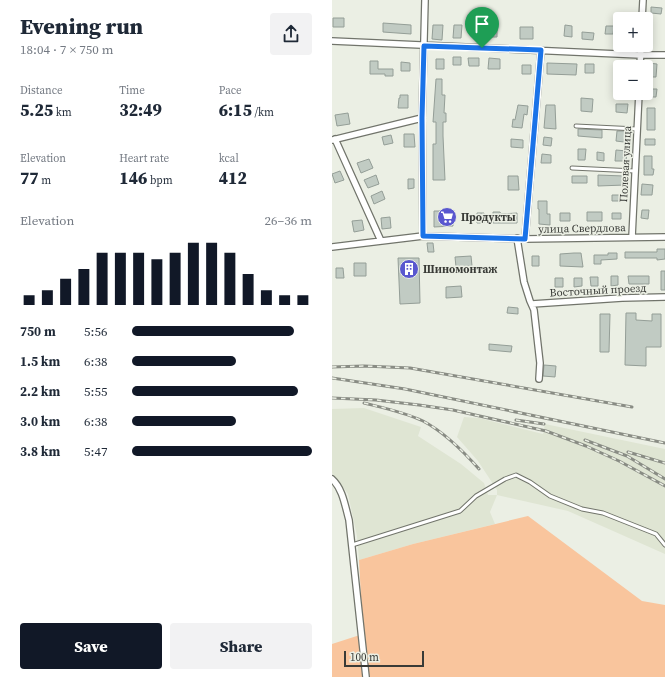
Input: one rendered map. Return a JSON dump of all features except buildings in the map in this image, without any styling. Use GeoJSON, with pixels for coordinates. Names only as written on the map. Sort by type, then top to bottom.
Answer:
{"type":"FeatureCollection","features":[{"type":"Feature","properties":{"kind":"street"},"geometry":{"type":"LineString","coordinates":[[423,236],[422,118],[425,0]]}},
{"type":"Feature","properties":{"kind":"street"},"geometry":{"type":"LineString","coordinates":[[642,12],[643,0]]}},
{"type":"Feature","properties":{"kind":"street"},"geometry":{"type":"LineString","coordinates":[[332,41],[640,56],[665,55]]}},
{"type":"Feature","properties":{"kind":"street"},"geometry":{"type":"LineString","coordinates":[[525,239],[541,50]]}},
{"type":"Feature","properties":{"kind":"street"},"geometry":{"type":"LineString","coordinates":[[640,52],[640,60]]}},
{"type":"Feature","properties":{"kind":"street","name":"Полевая улица"},"geometry":{"type":"LineString","coordinates":[[632,236],[639,100]]}},
{"type":"Feature","properties":{"kind":"street"},"geometry":{"type":"LineString","coordinates":[[382,241],[334,139],[422,118]]}},
{"type":"Feature","properties":{"kind":"street","name":"улица Свердлова"},"geometry":{"type":"LineString","coordinates":[[332,247],[423,236],[525,239],[632,236],[665,237]]}},
{"type":"Feature","properties":{"kind":"street"},"geometry":{"type":"LineString","coordinates":[[517,238],[524,282],[534,310],[540,363],[538,380]]}},
{"type":"Feature","properties":{"kind":"street","name":"Восточный проезд"},"geometry":{"type":"LineString","coordinates":[[532,304],[622,298],[665,297]]}},
{"type":"Feature","properties":{"kind":"street"},"geometry":{"type":"LineString","coordinates":[[332,479],[336,482],[344,500],[349,520],[366,677]]}},
{"type":"Feature","properties":{"kind":"lane"},"geometry":{"type":"LineString","coordinates":[[576,126],[637,129]]}},
{"type":"Feature","properties":{"kind":"lane"},"geometry":{"type":"LineString","coordinates":[[572,168],[635,171]]}},
{"type":"Feature","properties":{"kind":"lane"},"geometry":{"type":"LineString","coordinates":[[352,545],[460,511],[476,496],[505,479],[516,475],[530,482],[550,496],[582,509],[603,513],[656,534],[665,545]]}},
{"type":"Feature","properties":{"kind":"shaded area"},"geometry":{"type":"Polygon","coordinates":[[[364,408],[421,427],[418,436],[461,464],[484,483],[488,495],[497,495],[490,512],[495,524],[413,544],[359,560],[357,536],[348,494],[332,473],[332,409],[364,408]]]}},
{"type":"Feature","properties":{"kind":"shaded area"},"geometry":{"type":"Polygon","coordinates":[[[464,417],[479,418],[543,434],[545,424],[665,449],[665,554],[568,511],[497,495],[497,490],[478,461],[457,437],[464,417]]]}},
{"type":"Feature","properties":{"kind":"shaded area"},"geometry":{"type":"Polygon","coordinates":[[[528,516],[642,601],[665,605],[665,677],[332,677],[332,644],[363,634],[359,560],[413,544],[528,516]]]}},
{"type":"Feature","properties":{"kind":"railway"},"geometry":{"type":"LineString","coordinates":[[332,367],[364,366],[410,368],[632,407]]}},
{"type":"Feature","properties":{"kind":"railway"},"geometry":{"type":"LineString","coordinates":[[332,378],[405,389],[665,443]]}},
{"type":"Feature","properties":{"kind":"railway"},"geometry":{"type":"LineString","coordinates":[[332,398],[376,400],[453,410],[546,431],[586,446],[619,461],[665,486]]}},
{"type":"Feature","properties":{"kind":"railway"},"geometry":{"type":"LineString","coordinates":[[364,403],[401,413],[431,425],[453,442],[479,469]]}},
{"type":"Feature","properties":{"kind":"railway"},"geometry":{"type":"LineString","coordinates":[[516,420],[544,424]]}},
{"type":"Feature","properties":{"kind":"railway"},"geometry":{"type":"LineString","coordinates":[[585,440],[627,456],[665,479]]}},
{"type":"Feature","properties":{"kind":"railway"},"geometry":{"type":"LineString","coordinates":[[628,452],[665,463]]}},
{"type":"Feature","properties":{"kind":"place","name":"Продукты"},"geometry":{"type":"Point","coordinates":[447,217]}},
{"type":"Feature","properties":{"kind":"place","name":"Шиномонтаж"},"geometry":{"type":"Point","coordinates":[409,269]}},
{"type":"Feature","properties":{"kind":"route"},"geometry":{"type":"LineString","coordinates":[[424,46],[482,48],[541,50],[525,239],[423,236],[422,118],[424,46]]}}]}
